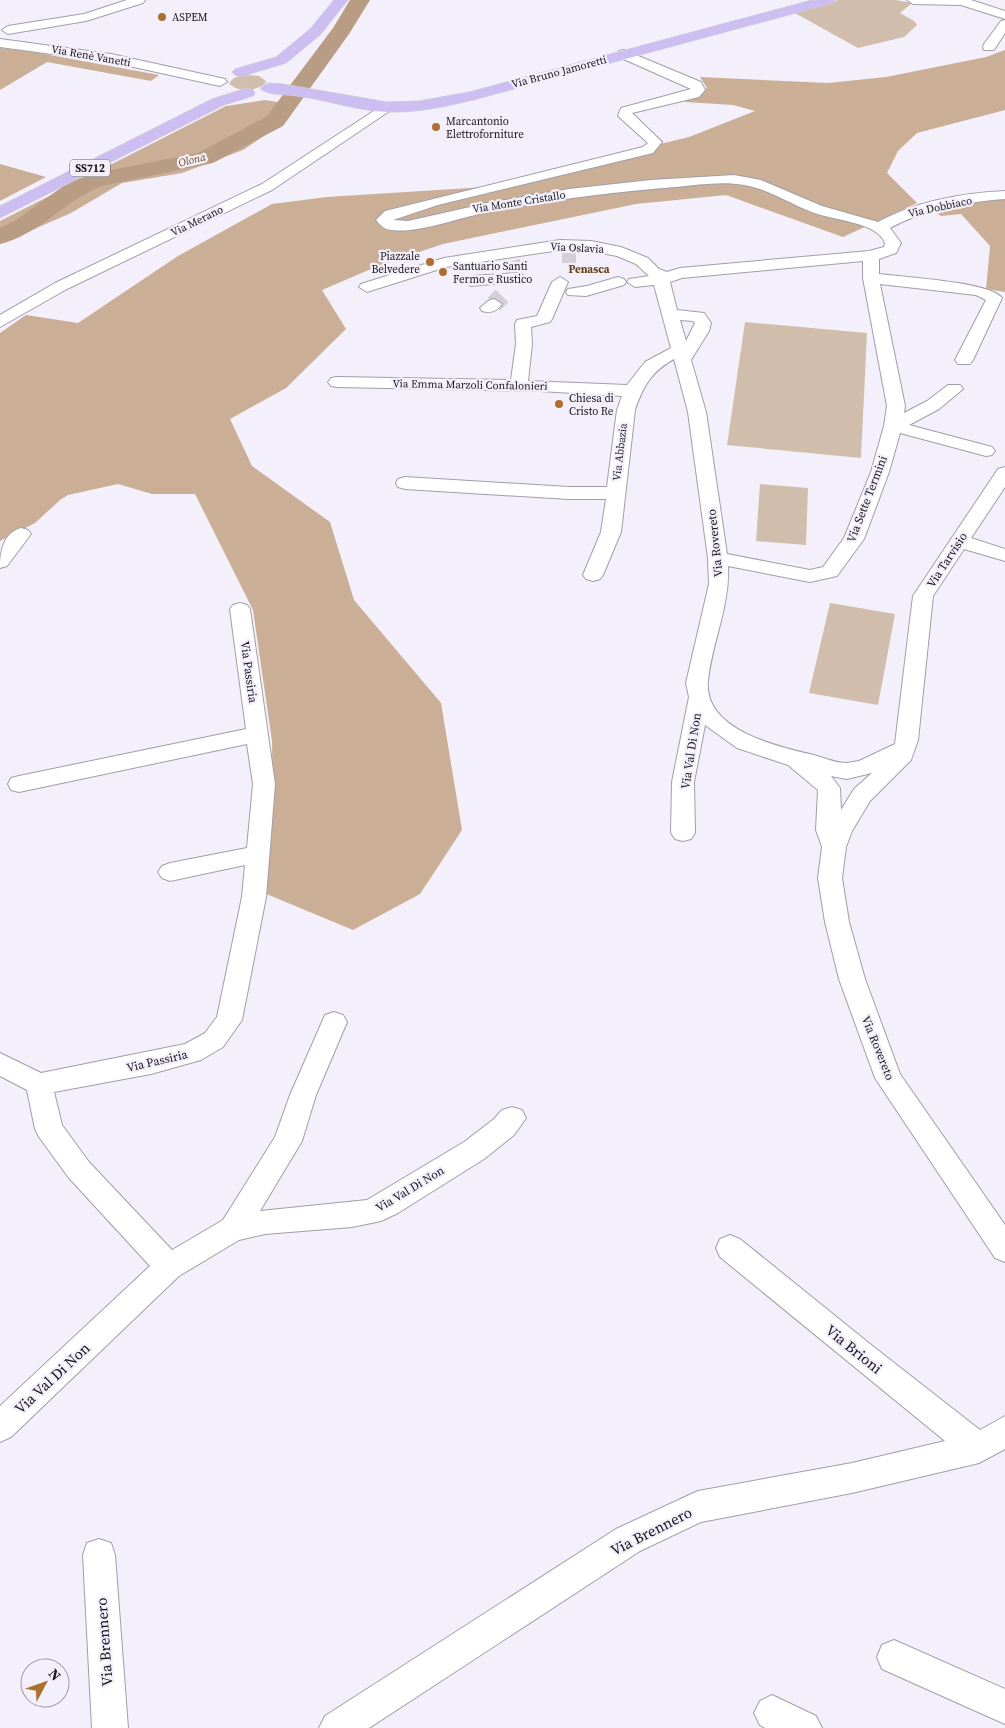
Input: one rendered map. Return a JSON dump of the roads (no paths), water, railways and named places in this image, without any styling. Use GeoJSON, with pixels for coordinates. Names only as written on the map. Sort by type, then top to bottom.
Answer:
{"type":"FeatureCollection","features":[{"type":"Feature","properties":{"kind":"main road","name":"SS712"},"geometry":{"type":"LineString","coordinates":[[0,213],[218,102],[248,93],[276,80],[341,0]]}},
{"type":"Feature","properties":{"kind":"main road","name":"Via Bruno Jamoretti"},"geometry":{"type":"LineString","coordinates":[[227,79],[264,73],[276,80],[307,92],[386,107],[427,106],[828,0]]}},
{"type":"Feature","properties":{"kind":"main road","name":"SS712"},"geometry":{"type":"LineString","coordinates":[[227,79],[230,91],[248,93]]}},
{"type":"Feature","properties":{"kind":"main road"},"geometry":{"type":"LineString","coordinates":[[218,102],[227,79]]}},
{"type":"Feature","properties":{"kind":"street"},"geometry":{"type":"LineString","coordinates":[[3,34],[86,17],[139,0]]}},
{"type":"Feature","properties":{"kind":"street"},"geometry":{"type":"LineString","coordinates":[[913,0],[962,0],[1005,15]]}},
{"type":"Feature","properties":{"kind":"street"},"geometry":{"type":"LineString","coordinates":[[989,47],[1005,23],[988,19],[992,11]]}},
{"type":"Feature","properties":{"kind":"street","name":"Via Renè Vanetti"},"geometry":{"type":"LineString","coordinates":[[0,43],[32,46],[227,79]]}},
{"type":"Feature","properties":{"kind":"street","name":"Via Monte Cristallo"},"geometry":{"type":"LineString","coordinates":[[624,54],[686,79],[696,85],[698,90],[694,94],[631,108],[626,111],[625,116],[655,142],[654,146],[648,150],[390,214],[384,220],[392,226],[408,226],[498,204],[574,194],[734,179],[750,180],[765,185],[815,208],[878,228]]}},
{"type":"Feature","properties":{"kind":"street","name":"Via Merano"},"geometry":{"type":"LineString","coordinates":[[0,322],[61,286],[267,187],[386,107]]}},
{"type":"Feature","properties":{"kind":"street","name":"Via Dobbiaco"},"geometry":{"type":"LineString","coordinates":[[878,228],[895,218],[922,209],[1005,195]]}},
{"type":"Feature","properties":{"kind":"street"},"geometry":{"type":"LineString","coordinates":[[635,282],[663,279],[680,273],[871,256],[893,247],[890,236],[878,228]]}},
{"type":"Feature","properties":{"kind":"street","name":"Via Oslavia"},"geometry":{"type":"LineString","coordinates":[[367,287],[444,262],[514,265],[546,246],[565,274],[621,252],[642,261],[663,279]]}},
{"type":"Feature","properties":{"kind":"street","name":"Via Sette Termini"},"geometry":{"type":"LineString","coordinates":[[718,558],[810,576],[830,572],[854,539],[880,472],[893,426],[896,406],[872,278],[871,256]]}},
{"type":"Feature","properties":{"kind":"street"},"geometry":{"type":"LineString","coordinates":[[471,281],[514,265]]}},
{"type":"Feature","properties":{"kind":"street"},"geometry":{"type":"LineString","coordinates":[[495,304],[514,265]]}},
{"type":"Feature","properties":{"kind":"street"},"geometry":{"type":"LineString","coordinates":[[519,386],[524,344],[523,324],[544,319],[565,274],[587,293],[605,284],[618,282]]}},
{"type":"Feature","properties":{"kind":"street"},"geometry":{"type":"LineString","coordinates":[[872,278],[980,290],[994,298],[994,302],[964,360]]}},
{"type":"Feature","properties":{"kind":"street","name":"Via Rovereto"},"geometry":{"type":"LineString","coordinates":[[663,279],[697,412],[718,558],[719,584],[697,683],[699,698]]}},
{"type":"Feature","properties":{"kind":"street"},"geometry":{"type":"LineString","coordinates":[[671,315],[698,316],[703,323],[702,331],[681,355]]}},
{"type":"Feature","properties":{"kind":"street","name":"Via Abbazia"},"geometry":{"type":"LineString","coordinates":[[593,575],[611,532],[626,410],[632,390],[648,367],[662,358],[681,355]]}},
{"type":"Feature","properties":{"kind":"street","name":"Via Emma Marzoli Confalonieri"},"geometry":{"type":"LineString","coordinates":[[337,382],[632,390]]}},
{"type":"Feature","properties":{"kind":"street"},"geometry":{"type":"LineString","coordinates":[[893,426],[933,405],[954,389]]}},
{"type":"Feature","properties":{"kind":"street"},"geometry":{"type":"LineString","coordinates":[[893,426],[986,451]]}},
{"type":"Feature","properties":{"kind":"street","name":"Via Tarvisio"},"geometry":{"type":"LineString","coordinates":[[846,784],[900,760],[905,746],[923,596],[1005,472]]}},
{"type":"Feature","properties":{"kind":"street"},"geometry":{"type":"LineString","coordinates":[[405,483],[569,493],[615,492]]}},
{"type":"Feature","properties":{"kind":"street"},"geometry":{"type":"LineString","coordinates":[[0,548],[21,534],[0,562]]}},
{"type":"Feature","properties":{"kind":"street"},"geometry":{"type":"LineString","coordinates":[[960,541],[1005,555]]}},
{"type":"Feature","properties":{"kind":"street","name":"Via Passiria"},"geometry":{"type":"LineString","coordinates":[[39,1084],[151,1063],[192,1053],[214,1040],[229,1020],[254,897],[264,784],[240,609]]}},
{"type":"Feature","properties":{"kind":"street"},"geometry":{"type":"LineString","coordinates":[[699,698],[706,714],[723,729],[742,741],[768,752],[789,758],[816,774],[846,784]]}},
{"type":"Feature","properties":{"kind":"street","name":"Via Val Di Non"},"geometry":{"type":"LineString","coordinates":[[683,833],[684,782],[699,698]]}},
{"type":"Feature","properties":{"kind":"street"},"geometry":{"type":"LineString","coordinates":[[19,784],[258,734]]}},
{"type":"Feature","properties":{"kind":"street","name":"Via Rovereto"},"geometry":{"type":"LineString","coordinates":[[834,847],[828,830],[830,803],[846,784]]}},
{"type":"Feature","properties":{"kind":"street","name":"Via Rovereto"},"geometry":{"type":"LineString","coordinates":[[846,784],[840,831],[834,847],[830,878],[837,922],[852,979],[888,1078],[1005,1249]]}},
{"type":"Feature","properties":{"kind":"street"},"geometry":{"type":"LineString","coordinates":[[170,872],[258,854]]}},
{"type":"Feature","properties":{"kind":"street","name":"Via Val Di Non"},"geometry":{"type":"LineString","coordinates":[[233,1229],[288,1141],[303,1095],[334,1022]]}},
{"type":"Feature","properties":{"kind":"street"},"geometry":{"type":"LineString","coordinates":[[0,1064],[39,1084],[49,1129],[79,1170],[168,1267]]}},
{"type":"Feature","properties":{"kind":"street","name":"Via Val Di Non"},"geometry":{"type":"LineString","coordinates":[[0,1426],[168,1267],[233,1229],[264,1222],[315,1219],[372,1212],[485,1142],[507,1126],[512,1118]]}},
{"type":"Feature","properties":{"kind":"street","name":"Via Brioni"},"geometry":{"type":"LineString","coordinates":[[730,1248],[859,1354],[996,1441]]}},
{"type":"Feature","properties":{"kind":"street","name":"Via Brennero"},"geometry":{"type":"LineString","coordinates":[[337,1728],[628,1540],[698,1507],[852,1478],[996,1441]]}},
{"type":"Feature","properties":{"kind":"street","name":"Via Brennero"},"geometry":{"type":"LineString","coordinates":[[99,1555],[110,1728]]}},
{"type":"Feature","properties":{"kind":"street"},"geometry":{"type":"LineString","coordinates":[[894,1657],[1005,1707]]}},
{"type":"Feature","properties":{"kind":"street"},"geometry":{"type":"LineString","coordinates":[[772,1713],[804,1728]]}},
{"type":"Feature","properties":{"kind":"waterway","name":"Olona"},"geometry":{"type":"LineString","coordinates":[[0,237],[25,225],[77,187],[96,180],[205,158],[275,121],[342,30],[360,0]]}},
{"type":"Feature","properties":{"kind":"tunnel"},"geometry":{"type":"LineString","coordinates":[[569,253],[569,263]]}},
{"type":"Feature","properties":{"kind":"tunnel"},"geometry":{"type":"LineString","coordinates":[[513,261],[516,269]]}},
{"type":"Feature","properties":{"kind":"tunnel"},"geometry":{"type":"LineString","coordinates":[[494,304],[502,296]]}},
{"type":"Feature","properties":{"kind":"place","name":"ASPEM"},"geometry":{"type":"Point","coordinates":[162,17]}},
{"type":"Feature","properties":{"kind":"place","name":"Marcantonio Elettroforniture"},"geometry":{"type":"Point","coordinates":[436,127]}},
{"type":"Feature","properties":{"kind":"place","name":"Piazzale Belvedere"},"geometry":{"type":"Point","coordinates":[430,262]}},
{"type":"Feature","properties":{"kind":"place","name":"Santuario Santi Fermo e Rustico"},"geometry":{"type":"Point","coordinates":[443,272]}},
{"type":"Feature","properties":{"kind":"place","name":"Chiesa di Cristo Re"},"geometry":{"type":"Point","coordinates":[559,404]}},
{"type":"Feature","properties":{"kind":"district","name":"Penasca"},"geometry":{"type":"Point","coordinates":[589,269]}}]}
